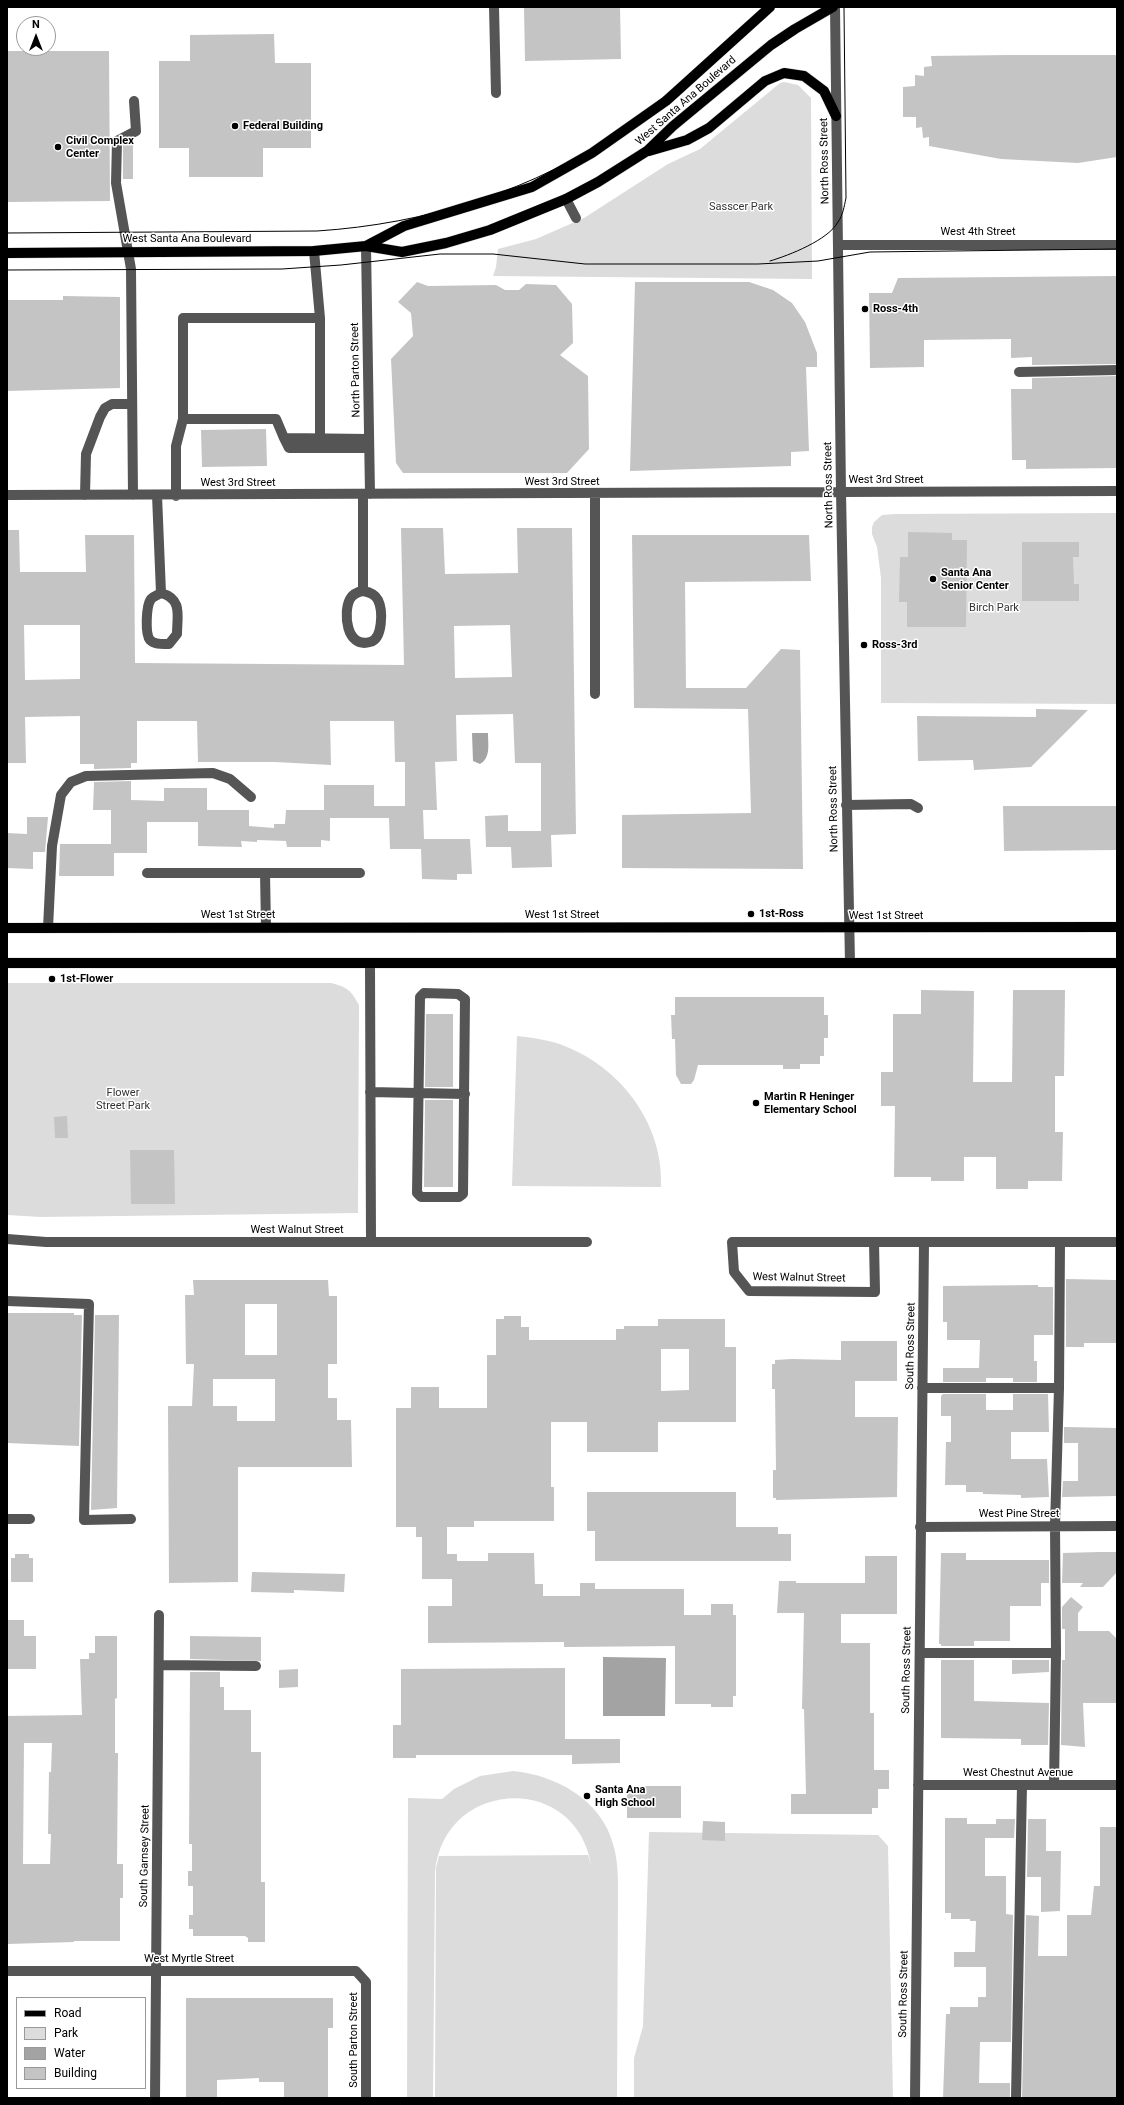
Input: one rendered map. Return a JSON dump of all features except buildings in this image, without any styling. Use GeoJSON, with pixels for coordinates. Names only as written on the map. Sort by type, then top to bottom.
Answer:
{"type":"FeatureCollection","features":[{"type":"Feature","properties":{"kind":"main road","name":"West Santa Ana Boulevard"},"geometry":{"type":"LineString","coordinates":[[366,246],[404,226],[532,187],[592,153],[666,101],[770,7]]}},
{"type":"Feature","properties":{"kind":"main road","name":"West Santa Ana Boulevard"},"geometry":{"type":"LineString","coordinates":[[7,253],[129,251],[314,251],[366,246],[402,252],[446,243],[490,230],[566,199],[598,182],[647,151],[673,126],[771,45],[795,28],[834,7]]}},
{"type":"Feature","properties":{"kind":"main road"},"geometry":{"type":"LineString","coordinates":[[647,151],[688,140],[704,131],[765,81],[784,73],[804,76],[824,91],[836,116]]}},
{"type":"Feature","properties":{"kind":"main road","name":"West 1st Street"},"geometry":{"type":"LineString","coordinates":[[7,928],[1117,927]]}},
{"type":"Feature","properties":{"kind":"main road"},"geometry":{"type":"LineString","coordinates":[[7,963],[1117,963]]}},
{"type":"Feature","properties":{"kind":"street"},"geometry":{"type":"LineString","coordinates":[[494,7],[496,93]]}},
{"type":"Feature","properties":{"kind":"street","name":"North Ross Street"},"geometry":{"type":"LineString","coordinates":[[834,7],[839,245],[841,492],[848,928],[850,963]]}},
{"type":"Feature","properties":{"kind":"street"},"geometry":{"type":"LineString","coordinates":[[133,495],[131,269],[116,183],[117,141],[136,131],[134,101]]}},
{"type":"Feature","properties":{"kind":"street"},"geometry":{"type":"LineString","coordinates":[[566,199],[576,218]]}},
{"type":"Feature","properties":{"kind":"street","name":"West 4th Street"},"geometry":{"type":"LineString","coordinates":[[839,245],[1117,245]]}},
{"type":"Feature","properties":{"kind":"street","name":"North Parton Street"},"geometry":{"type":"LineString","coordinates":[[363,591],[369,444],[366,246]]}},
{"type":"Feature","properties":{"kind":"street"},"geometry":{"type":"LineString","coordinates":[[314,251],[320,318],[320,443]]}},
{"type":"Feature","properties":{"kind":"street"},"geometry":{"type":"LineString","coordinates":[[176,496],[176,446],[183,419],[183,318],[320,318]]}},
{"type":"Feature","properties":{"kind":"street"},"geometry":{"type":"LineString","coordinates":[[1020,372],[1117,370]]}},
{"type":"Feature","properties":{"kind":"street"},"geometry":{"type":"LineString","coordinates":[[85,495],[86,454],[100,416],[105,408],[112,404],[132,404]]}},
{"type":"Feature","properties":{"kind":"street"},"geometry":{"type":"LineString","coordinates":[[183,419],[276,419],[284,438],[320,443],[369,444]]}},
{"type":"Feature","properties":{"kind":"street","name":"West 3rd Street"},"geometry":{"type":"LineString","coordinates":[[7,495],[176,496],[1117,491]]}},
{"type":"Feature","properties":{"kind":"street"},"geometry":{"type":"LineString","coordinates":[[595,494],[595,694]]}},
{"type":"Feature","properties":{"kind":"street"},"geometry":{"type":"LineString","coordinates":[[157,495],[162,593]]}},
{"type":"Feature","properties":{"kind":"street"},"geometry":{"type":"LineString","coordinates":[[363,591],[371,593],[378,599],[380,606],[380,630],[377,638],[370,642],[360,643],[353,639],[349,631],[348,606],[350,599],[356,593],[363,591]]}},
{"type":"Feature","properties":{"kind":"street"},"geometry":{"type":"LineString","coordinates":[[162,593],[175,600],[177,608],[177,634],[169,644],[157,644],[150,640],[147,633],[147,607],[155,595],[162,593]]}},
{"type":"Feature","properties":{"kind":"street"},"geometry":{"type":"LineString","coordinates":[[48,928],[52,846],[61,795],[71,782],[86,776],[213,774],[230,779],[251,797]]}},
{"type":"Feature","properties":{"kind":"street"},"geometry":{"type":"LineString","coordinates":[[846,805],[911,804],[918,808]]}},
{"type":"Feature","properties":{"kind":"street"},"geometry":{"type":"LineString","coordinates":[[147,873],[360,873]]}},
{"type":"Feature","properties":{"kind":"street"},"geometry":{"type":"LineString","coordinates":[[265,873],[266,927]]}},
{"type":"Feature","properties":{"kind":"street"},"geometry":{"type":"LineString","coordinates":[[370,964],[371,1242]]}},
{"type":"Feature","properties":{"kind":"street"},"geometry":{"type":"LineString","coordinates":[[424,993],[458,994],[465,999],[463,1194],[459,1198],[421,1197],[417,1192],[418,1093],[420,997],[424,993]]}},
{"type":"Feature","properties":{"kind":"street"},"geometry":{"type":"LineString","coordinates":[[370,1092],[464,1094]]}},
{"type":"Feature","properties":{"kind":"street","name":"West Walnut Street"},"geometry":{"type":"LineString","coordinates":[[7,1239],[46,1242],[587,1242]]}},
{"type":"Feature","properties":{"kind":"street","name":"West Walnut Street"},"geometry":{"type":"LineString","coordinates":[[874,1242],[874,1292],[749,1291],[734,1272],[732,1242],[874,1242],[1117,1242]]}},
{"type":"Feature","properties":{"kind":"street","name":"South Ross Street"},"geometry":{"type":"LineString","coordinates":[[915,2098],[924,1242]]}},
{"type":"Feature","properties":{"kind":"street"},"geometry":{"type":"LineString","coordinates":[[1054,1785],[1056,1653],[1055,1526],[1059,1388],[1060,1242]]}},
{"type":"Feature","properties":{"kind":"street"},"geometry":{"type":"LineString","coordinates":[[7,1301],[89,1304],[84,1520],[131,1519]]}},
{"type":"Feature","properties":{"kind":"street"},"geometry":{"type":"LineString","coordinates":[[922,1388],[1059,1388]]}},
{"type":"Feature","properties":{"kind":"street"},"geometry":{"type":"LineString","coordinates":[[7,1519],[30,1519]]}},
{"type":"Feature","properties":{"kind":"street","name":"West Pine Street"},"geometry":{"type":"LineString","coordinates":[[920,1527],[1117,1526]]}},
{"type":"Feature","properties":{"kind":"street","name":"South Garnsey Street"},"geometry":{"type":"LineString","coordinates":[[155,2098],[159,1615]]}},
{"type":"Feature","properties":{"kind":"street"},"geometry":{"type":"LineString","coordinates":[[920,1653],[1056,1653]]}},
{"type":"Feature","properties":{"kind":"street"},"geometry":{"type":"LineString","coordinates":[[159,1665],[256,1666]]}},
{"type":"Feature","properties":{"kind":"street","name":"West Chestnut Avenue"},"geometry":{"type":"LineString","coordinates":[[918,1785],[1117,1785]]}},
{"type":"Feature","properties":{"kind":"street"},"geometry":{"type":"LineString","coordinates":[[1016,2098],[1022,1785]]}},
{"type":"Feature","properties":{"kind":"street","name":"West Myrtle Street"},"geometry":{"type":"LineString","coordinates":[[7,1971],[356,1971],[366,1982]]}},
{"type":"Feature","properties":{"kind":"street","name":"South Parton Street"},"geometry":{"type":"LineString","coordinates":[[366,1982],[366,2098]]}},
{"type":"Feature","properties":{"kind":"green space","name":"Sasscer Park"},"geometry":{"type":"Polygon","coordinates":[[[784,82],[798,85],[811,98],[812,279],[493,276],[496,267],[498,249],[536,239],[584,218],[668,164],[700,149],[780,83],[784,82]]]}},
{"type":"Feature","properties":{"kind":"green space","name":"Birch Park"},"geometry":{"type":"Polygon","coordinates":[[[1117,513],[1117,704],[881,703],[881,578],[877,547],[872,534],[872,527],[874,522],[882,515],[1117,513]]]}},
{"type":"Feature","properties":{"kind":"green space","name":"Flower Street Park"},"geometry":{"type":"Polygon","coordinates":[[[7,983],[331,983],[345,988],[354,996],[359,1005],[358,1213],[41,1217],[7,1215],[7,983]]]}},
{"type":"Feature","properties":{"kind":"green space"},"geometry":{"type":"Polygon","coordinates":[[[517,1036],[549,1041],[567,1047],[587,1057],[606,1070],[622,1085],[636,1103],[647,1122],[655,1143],[660,1164],[661,1187],[512,1186],[517,1036]]]}},
{"type":"Feature","properties":{"kind":"green space"},"geometry":{"type":"Polygon","coordinates":[[[513,1771],[529,1773],[560,1784],[587,1802],[598,1814],[607,1828],[615,1850],[618,1880],[617,2098],[435,2098],[436,1868],[433,2098],[407,2098],[408,1798],[442,1799],[454,1789],[480,1776],[513,1771]],[[511,1798],[484,1804],[461,1818],[444,1841],[439,1856],[587,1855],[580,1835],[562,1814],[537,1802],[511,1798]]]}},
{"type":"Feature","properties":{"kind":"green space"},"geometry":{"type":"Polygon","coordinates":[[[649,1832],[878,1835],[888,1846],[893,2098],[634,2098],[634,2058],[643,2026],[649,1832]]]}},
{"type":"Feature","properties":{"kind":"water"},"geometry":{"type":"Polygon","coordinates":[[[472,733],[488,733],[486,758],[480,764],[473,761],[472,733]]]}},
{"type":"Feature","properties":{"kind":"water"},"geometry":{"type":"Polygon","coordinates":[[[603,1657],[666,1658],[665,1716],[603,1716],[603,1657]]]}},
{"type":"Feature","properties":{"kind":"tram line"},"geometry":{"type":"LineString","coordinates":[[7,233],[317,231],[398,221],[438,212],[517,186],[555,169],[591,150],[644,113],[679,84],[765,7]]}},
{"type":"Feature","properties":{"kind":"tram line"},"geometry":{"type":"LineString","coordinates":[[770,261],[798,251],[826,235],[838,222],[843,211],[846,198],[844,7]]}},
{"type":"Feature","properties":{"kind":"tram line"},"geometry":{"type":"LineString","coordinates":[[7,270],[282,269],[341,265],[440,254],[493,254],[585,264],[758,264],[818,261],[870,252],[1117,249]]}},
{"type":"Feature","properties":{"kind":"place","name":"Federal Building"},"geometry":{"type":"Point","coordinates":[235,126]}},
{"type":"Feature","properties":{"kind":"place","name":"Civil Complex Center"},"geometry":{"type":"Point","coordinates":[58,147]}},
{"type":"Feature","properties":{"kind":"place","name":"Ross-4th"},"geometry":{"type":"Point","coordinates":[865,309]}},
{"type":"Feature","properties":{"kind":"place","name":"Santa Ana Senior Center"},"geometry":{"type":"Point","coordinates":[933,579]}},
{"type":"Feature","properties":{"kind":"place","name":"Ross-3rd"},"geometry":{"type":"Point","coordinates":[864,645]}},
{"type":"Feature","properties":{"kind":"place","name":"1st-Ross"},"geometry":{"type":"Point","coordinates":[751,914]}},
{"type":"Feature","properties":{"kind":"place","name":"1st-Flower"},"geometry":{"type":"Point","coordinates":[52,979]}},
{"type":"Feature","properties":{"kind":"place","name":"Martin R Heninger Elementary School"},"geometry":{"type":"Point","coordinates":[756,1103]}},
{"type":"Feature","properties":{"kind":"place","name":"Santa Ana High School"},"geometry":{"type":"Point","coordinates":[587,1796]}}]}
